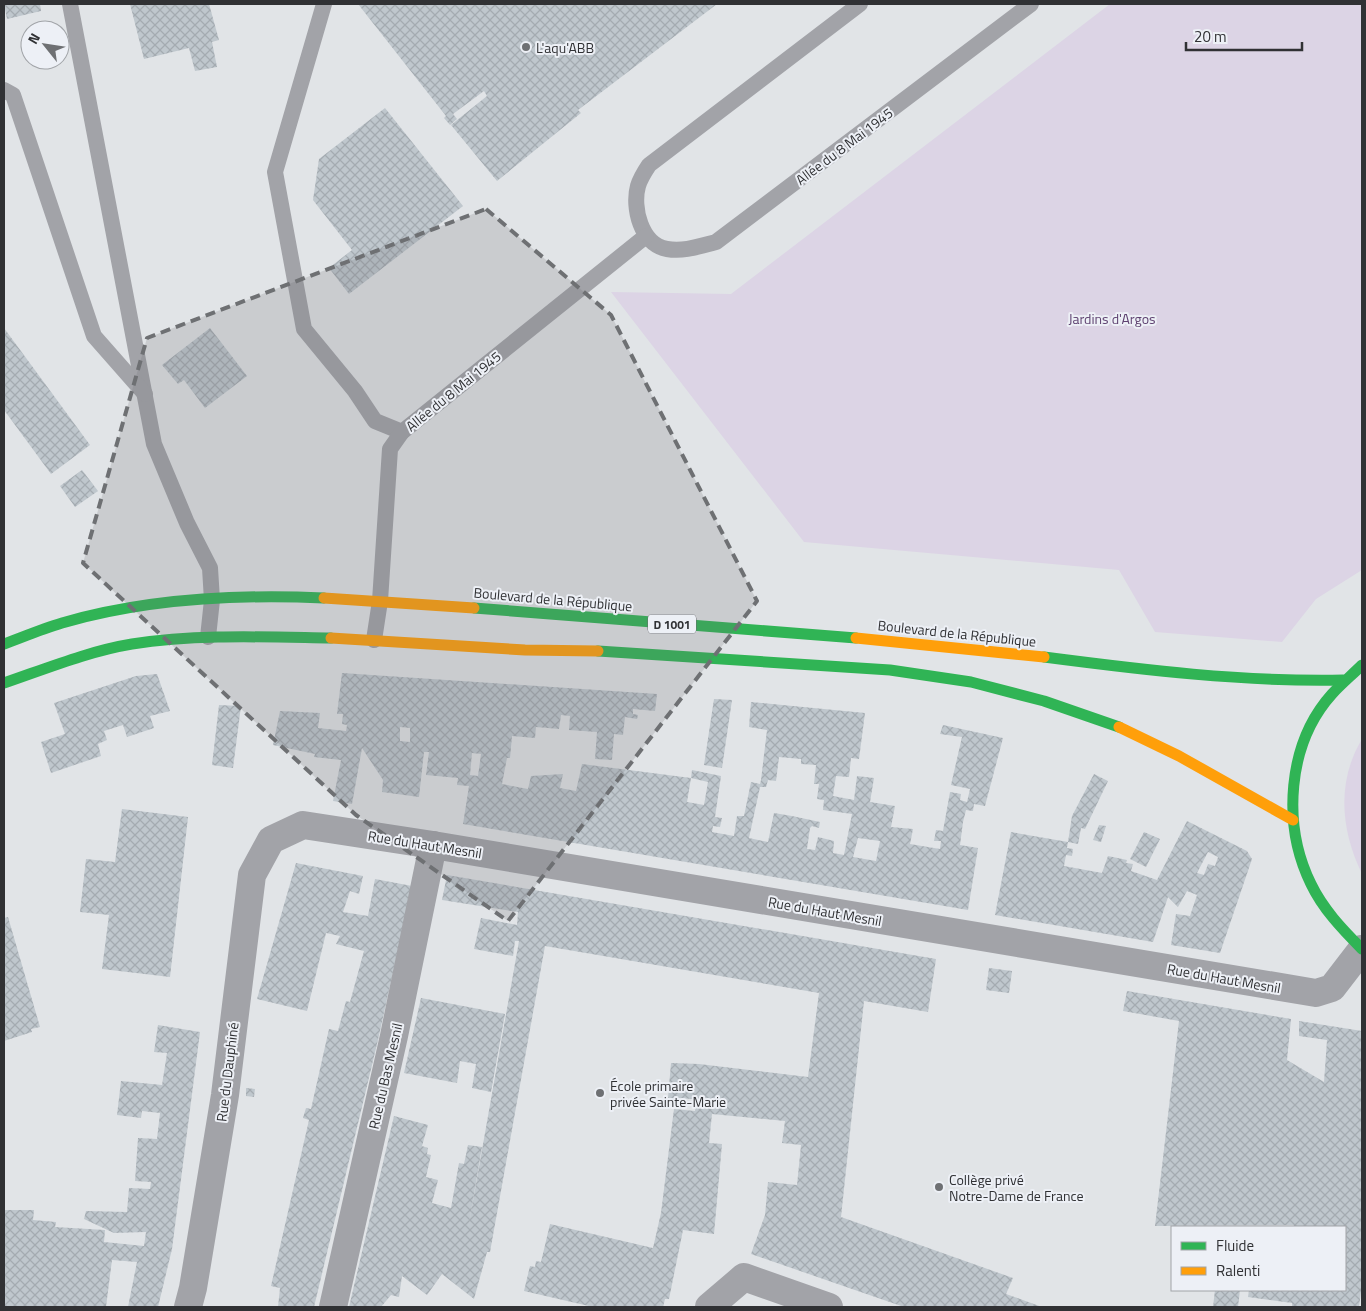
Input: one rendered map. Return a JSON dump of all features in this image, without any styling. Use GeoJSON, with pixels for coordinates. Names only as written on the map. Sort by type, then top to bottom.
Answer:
{"type":"FeatureCollection","features":[{"type":"Feature","properties":{"kind":"main road","name":"Boulevard de la République"},"geometry":{"type":"LineString","coordinates":[[4,644],[68,622],[121,610],[259,597],[380,601],[814,634],[966,648],[1269,682],[1343,680]]}},
{"type":"Feature","properties":{"kind":"main road","name":"D 1001"},"geometry":{"type":"LineString","coordinates":[[4,683],[75,659],[132,644],[208,637],[281,636],[525,650],[626,652],[890,670],[971,682],[1044,701],[1112,724],[1179,756],[1269,805],[1292,820]]}},
{"type":"Feature","properties":{"kind":"main road"},"geometry":{"type":"LineString","coordinates":[[1362,664],[1343,680],[1316,717],[1301,749],[1294,784],[1292,820],[1299,856],[1312,889],[1331,919],[1362,949]]}},
{"type":"Feature","properties":{"kind":"street","name":"Rue du Haut Mesnil"},"geometry":{"type":"LineString","coordinates":[[271,840],[302,825],[433,845],[1316,993],[1332,988],[1362,949]]}},
{"type":"Feature","properties":{"kind":"street","name":"Rue du Dauphiné"},"geometry":{"type":"LineString","coordinates":[[188,1307],[193,1288],[225,1095],[252,875],[271,840]]}},
{"type":"Feature","properties":{"kind":"street","name":"Rue du Bas Mesnil"},"geometry":{"type":"LineString","coordinates":[[333,1307],[394,1036],[433,845]]}},
{"type":"Feature","properties":{"kind":"street"},"geometry":{"type":"LineString","coordinates":[[709,1307],[744,1276],[829,1307]]}},
{"type":"Feature","properties":{"kind":"lane"},"geometry":{"type":"LineString","coordinates":[[70,4],[154,444],[187,523],[210,568],[212,600],[208,637]]}},
{"type":"Feature","properties":{"kind":"lane"},"geometry":{"type":"LineString","coordinates":[[324,4],[275,172],[304,329],[355,391],[375,421],[402,432]]}},
{"type":"Feature","properties":{"kind":"lane"},"geometry":{"type":"LineString","coordinates":[[646,236],[637,212],[638,186],[649,165],[860,4]]}},
{"type":"Feature","properties":{"kind":"lane","name":"Allée du 8 Mai 1945"},"geometry":{"type":"LineString","coordinates":[[374,640],[380,601],[390,449],[402,432],[646,236],[664,249],[683,250],[716,242],[1031,4]]}},
{"type":"Feature","properties":{"kind":"lane"},"geometry":{"type":"LineString","coordinates":[[4,90],[13,95],[94,336],[145,394]]}},
{"type":"Feature","properties":{"kind":"highlighted area"},"geometry":{"type":"Polygon","coordinates":[[[486,209],[611,315],[757,601],[508,921],[356,815],[83,563],[147,338],[486,209]]]}},
{"type":"Feature","properties":{"kind":"green space","name":"Jardins d'Argos"},"geometry":{"type":"Polygon","coordinates":[[[1110,4],[1362,4],[1362,570],[1316,599],[1282,642],[1155,632],[1119,570],[804,542],[611,292],[731,294],[1110,4]]]}},
{"type":"Feature","properties":{"kind":"green space"},"geometry":{"type":"Polygon","coordinates":[[[1362,739],[1362,874],[1349,841],[1344,806],[1348,772],[1362,739]]]}},
{"type":"Feature","properties":{"kind":"building"},"geometry":{"type":"Polygon","coordinates":[[[4,4],[40,4],[41,11],[7,19],[4,4]]]}},
{"type":"Feature","properties":{"kind":"building"},"geometry":{"type":"Polygon","coordinates":[[[130,4],[209,4],[219,40],[212,42],[217,67],[195,71],[189,48],[144,59],[130,4]]]}},
{"type":"Feature","properties":{"kind":"building","name":"L'aqu'ABB"},"geometry":{"type":"Polygon","coordinates":[[[358,4],[717,4],[578,110],[581,113],[497,181],[451,125],[487,96],[484,91],[453,114],[457,119],[450,125],[444,118],[446,116],[358,4]]]}},
{"type":"Feature","properties":{"kind":"building"},"geometry":{"type":"Polygon","coordinates":[[[385,108],[463,206],[349,294],[329,268],[352,250],[313,200],[319,159],[385,108]]]}},
{"type":"Feature","properties":{"kind":"building"},"geometry":{"type":"Polygon","coordinates":[[[4,328],[90,445],[51,474],[4,410],[4,328]]]}},
{"type":"Feature","properties":{"kind":"building"},"geometry":{"type":"Polygon","coordinates":[[[210,328],[247,376],[205,408],[184,380],[178,384],[162,365],[210,328]]]}},
{"type":"Feature","properties":{"kind":"building"},"geometry":{"type":"Polygon","coordinates":[[[82,470],[98,491],[75,507],[60,486],[82,470]]]}},
{"type":"Feature","properties":{"kind":"building"},"geometry":{"type":"Polygon","coordinates":[[[342,673],[657,694],[655,711],[633,709],[633,714],[638,715],[637,719],[625,717],[623,735],[614,734],[612,760],[595,759],[597,732],[569,730],[570,716],[561,715],[559,729],[536,727],[535,738],[512,736],[510,758],[507,758],[502,784],[528,789],[531,776],[563,774],[560,788],[576,791],[582,764],[691,778],[692,770],[721,776],[715,817],[722,818],[720,827],[713,826],[712,832],[734,836],[737,816],[744,816],[751,782],[760,784],[761,780],[767,730],[749,727],[751,702],[865,713],[859,759],[851,758],[849,777],[836,776],[833,796],[854,800],[857,776],[874,778],[870,802],[895,806],[891,827],[913,829],[910,844],[940,849],[941,841],[934,841],[936,830],[943,831],[950,792],[961,794],[960,800],[967,802],[970,789],[951,785],[962,737],[940,734],[943,725],[1003,738],[985,806],[974,804],[973,811],[966,810],[963,822],[960,845],[978,848],[968,910],[463,824],[469,786],[457,785],[458,778],[426,775],[429,752],[424,752],[419,797],[382,792],[383,780],[362,748],[352,804],[333,801],[341,760],[314,757],[315,754],[273,745],[280,711],[320,713],[318,728],[346,731],[347,725],[342,724],[343,714],[337,714],[342,673]],[[400,727],[400,741],[410,742],[410,728],[400,727]],[[472,753],[470,775],[478,776],[481,754],[472,753]],[[779,757],[776,781],[768,780],[766,787],[760,787],[749,838],[768,842],[774,813],[792,816],[820,822],[819,828],[812,826],[810,828],[807,849],[815,850],[818,837],[834,841],[833,853],[844,855],[852,814],[823,810],[824,800],[817,799],[819,784],[814,784],[816,765],[801,764],[801,759],[779,757]],[[691,778],[687,802],[704,805],[708,782],[691,778]],[[858,838],[853,857],[876,861],[880,841],[858,838]]]}},
{"type":"Feature","properties":{"kind":"building"},"geometry":{"type":"Polygon","coordinates":[[[157,674],[170,711],[150,716],[154,728],[127,737],[123,725],[104,731],[107,740],[98,744],[101,756],[51,773],[41,742],[65,734],[54,703],[136,676],[157,674]]]}},
{"type":"Feature","properties":{"kind":"building"},"geometry":{"type":"Polygon","coordinates":[[[714,699],[732,700],[722,768],[704,765],[714,699]]]}},
{"type":"Feature","properties":{"kind":"building"},"geometry":{"type":"Polygon","coordinates":[[[219,705],[241,706],[233,768],[212,765],[219,705]]]}},
{"type":"Feature","properties":{"kind":"building"},"geometry":{"type":"Polygon","coordinates":[[[1094,774],[1108,781],[1085,829],[1081,828],[1078,844],[1068,842],[1072,816],[1094,774]]]}},
{"type":"Feature","properties":{"kind":"building"},"geometry":{"type":"Polygon","coordinates":[[[122,809],[188,817],[170,977],[102,969],[109,915],[80,912],[86,859],[115,862],[122,809]]]}},
{"type":"Feature","properties":{"kind":"building"},"geometry":{"type":"Polygon","coordinates":[[[1187,821],[1247,851],[1252,859],[1220,953],[1171,945],[1176,914],[1190,916],[1197,895],[1187,891],[1178,907],[1168,897],[1153,942],[995,915],[1011,832],[1068,842],[1067,848],[1073,849],[1072,856],[1066,855],[1064,866],[1102,873],[1108,856],[1127,860],[1126,863],[1133,864],[1131,871],[1157,880],[1187,821]],[[1208,852],[1197,873],[1204,875],[1208,864],[1215,866],[1218,857],[1208,852]]]}},
{"type":"Feature","properties":{"kind":"building"},"geometry":{"type":"Polygon","coordinates":[[[1099,825],[1106,826],[1101,842],[1093,840],[1099,825]]]}},
{"type":"Feature","properties":{"kind":"building"},"geometry":{"type":"Polygon","coordinates":[[[1144,832],[1160,839],[1146,867],[1130,859],[1144,832]]]}},
{"type":"Feature","properties":{"kind":"building"},"geometry":{"type":"Polygon","coordinates":[[[296,863],[363,876],[359,894],[350,891],[343,912],[368,916],[375,879],[412,886],[378,1040],[314,1307],[278,1307],[280,1288],[271,1286],[309,1120],[303,1118],[306,1108],[311,1109],[329,1029],[338,1031],[346,1001],[350,1002],[364,951],[336,944],[340,936],[326,933],[307,1011],[257,999],[296,863]]]}},
{"type":"Feature","properties":{"kind":"building"},"geometry":{"type":"Polygon","coordinates":[[[447,875],[936,959],[928,1012],[864,1001],[841,1217],[1013,1278],[1006,1294],[1042,1307],[904,1307],[751,1254],[765,1215],[768,1182],[797,1185],[801,1145],[782,1143],[785,1121],[712,1114],[709,1143],[722,1144],[714,1234],[683,1230],[669,1299],[665,1299],[663,1307],[593,1307],[524,1291],[530,1266],[535,1267],[536,1261],[541,1262],[550,1224],[653,1248],[661,1213],[674,1109],[695,1111],[696,1099],[668,1098],[671,1063],[699,1064],[808,1077],[819,993],[545,946],[490,1252],[487,1252],[474,1299],[442,1274],[427,1295],[402,1276],[399,1297],[391,1295],[381,1307],[349,1307],[394,1116],[428,1125],[422,1146],[428,1148],[427,1154],[431,1155],[426,1177],[438,1180],[432,1203],[451,1208],[459,1163],[464,1164],[468,1145],[482,1147],[468,1229],[519,941],[515,941],[513,956],[474,949],[481,918],[517,925],[518,912],[442,900],[447,875]]]}},
{"type":"Feature","properties":{"kind":"building"},"geometry":{"type":"Polygon","coordinates":[[[8,917],[40,1027],[31,1029],[32,1032],[4,1041],[4,918],[8,917]]]}},
{"type":"Feature","properties":{"kind":"building"},"geometry":{"type":"Polygon","coordinates":[[[989,968],[1012,971],[1009,993],[986,990],[989,968]]]}},
{"type":"Feature","properties":{"kind":"building"},"geometry":{"type":"Polygon","coordinates":[[[1127,991],[1291,1019],[1287,1060],[1324,1082],[1327,1040],[1299,1036],[1299,1021],[1362,1031],[1362,1285],[1359,1307],[1292,1307],[1292,1303],[1248,1297],[1249,1291],[1346,1291],[1346,1226],[1155,1226],[1179,1021],[1123,1011],[1127,991]]]}},
{"type":"Feature","properties":{"kind":"building"},"geometry":{"type":"Polygon","coordinates":[[[421,998],[505,1014],[491,1092],[472,1088],[476,1064],[460,1061],[457,1083],[404,1073],[421,998]]]}},
{"type":"Feature","properties":{"kind":"building"},"geometry":{"type":"Polygon","coordinates":[[[158,1025],[200,1032],[172,1249],[158,1307],[128,1307],[137,1262],[112,1260],[106,1307],[4,1307],[4,1210],[34,1210],[33,1220],[56,1222],[55,1227],[105,1230],[104,1242],[144,1246],[146,1232],[114,1233],[84,1219],[86,1211],[127,1212],[129,1188],[150,1189],[151,1182],[135,1181],[138,1138],[157,1139],[160,1113],[142,1111],[141,1118],[117,1115],[121,1081],[162,1085],[167,1053],[154,1052],[158,1025]]]}},
{"type":"Feature","properties":{"kind":"building"},"geometry":{"type":"Polygon","coordinates":[[[246,1088],[255,1089],[254,1097],[246,1096],[246,1088]]]}},
{"type":"Feature","properties":{"kind":"building"},"geometry":{"type":"Polygon","coordinates":[[[1215,1291],[1240,1291],[1238,1307],[1213,1307],[1215,1291]]]}},
{"type":"Feature","properties":{"kind":"traffic: fast"},"geometry":{"type":"LineString","coordinates":[[4,644],[62,623],[126,608],[158,603],[258,597],[324,598]]}},
{"type":"Feature","properties":{"kind":"traffic: fast"},"geometry":{"type":"LineString","coordinates":[[474,608],[856,638]]}},
{"type":"Feature","properties":{"kind":"traffic: fast"},"geometry":{"type":"LineString","coordinates":[[4,683],[83,656],[132,644],[206,637],[331,638]]}},
{"type":"Feature","properties":{"kind":"traffic: fast"},"geometry":{"type":"LineString","coordinates":[[598,651],[890,670],[971,682],[1044,701],[1119,727]]}},
{"type":"Feature","properties":{"kind":"traffic: fast"},"geometry":{"type":"LineString","coordinates":[[1044,657],[1156,671],[1230,677],[1343,680]]}},
{"type":"Feature","properties":{"kind":"traffic: fast"},"geometry":{"type":"LineString","coordinates":[[1362,665],[1332,694],[1317,714],[1306,736],[1298,761],[1293,811],[1302,861],[1311,884],[1327,910],[1362,949]]}},
{"type":"Feature","properties":{"kind":"traffic: slow"},"geometry":{"type":"LineString","coordinates":[[324,598],[474,608]]}},
{"type":"Feature","properties":{"kind":"traffic: slow"},"geometry":{"type":"LineString","coordinates":[[331,638],[525,650],[598,651]]}},
{"type":"Feature","properties":{"kind":"traffic: slow"},"geometry":{"type":"LineString","coordinates":[[856,638],[1044,657]]}},
{"type":"Feature","properties":{"kind":"traffic: slow"},"geometry":{"type":"LineString","coordinates":[[1119,727],[1179,756],[1293,820]]}},
{"type":"Feature","properties":{"kind":"place","name":"L'aqu'ABB"},"geometry":{"type":"Point","coordinates":[526,47]}},
{"type":"Feature","properties":{"kind":"place","name":"École primaire privée Sainte-Marie"},"geometry":{"type":"Point","coordinates":[600,1093]}},
{"type":"Feature","properties":{"kind":"place","name":"Collège privé Notre-Dame de France"},"geometry":{"type":"Point","coordinates":[939,1187]}}]}
